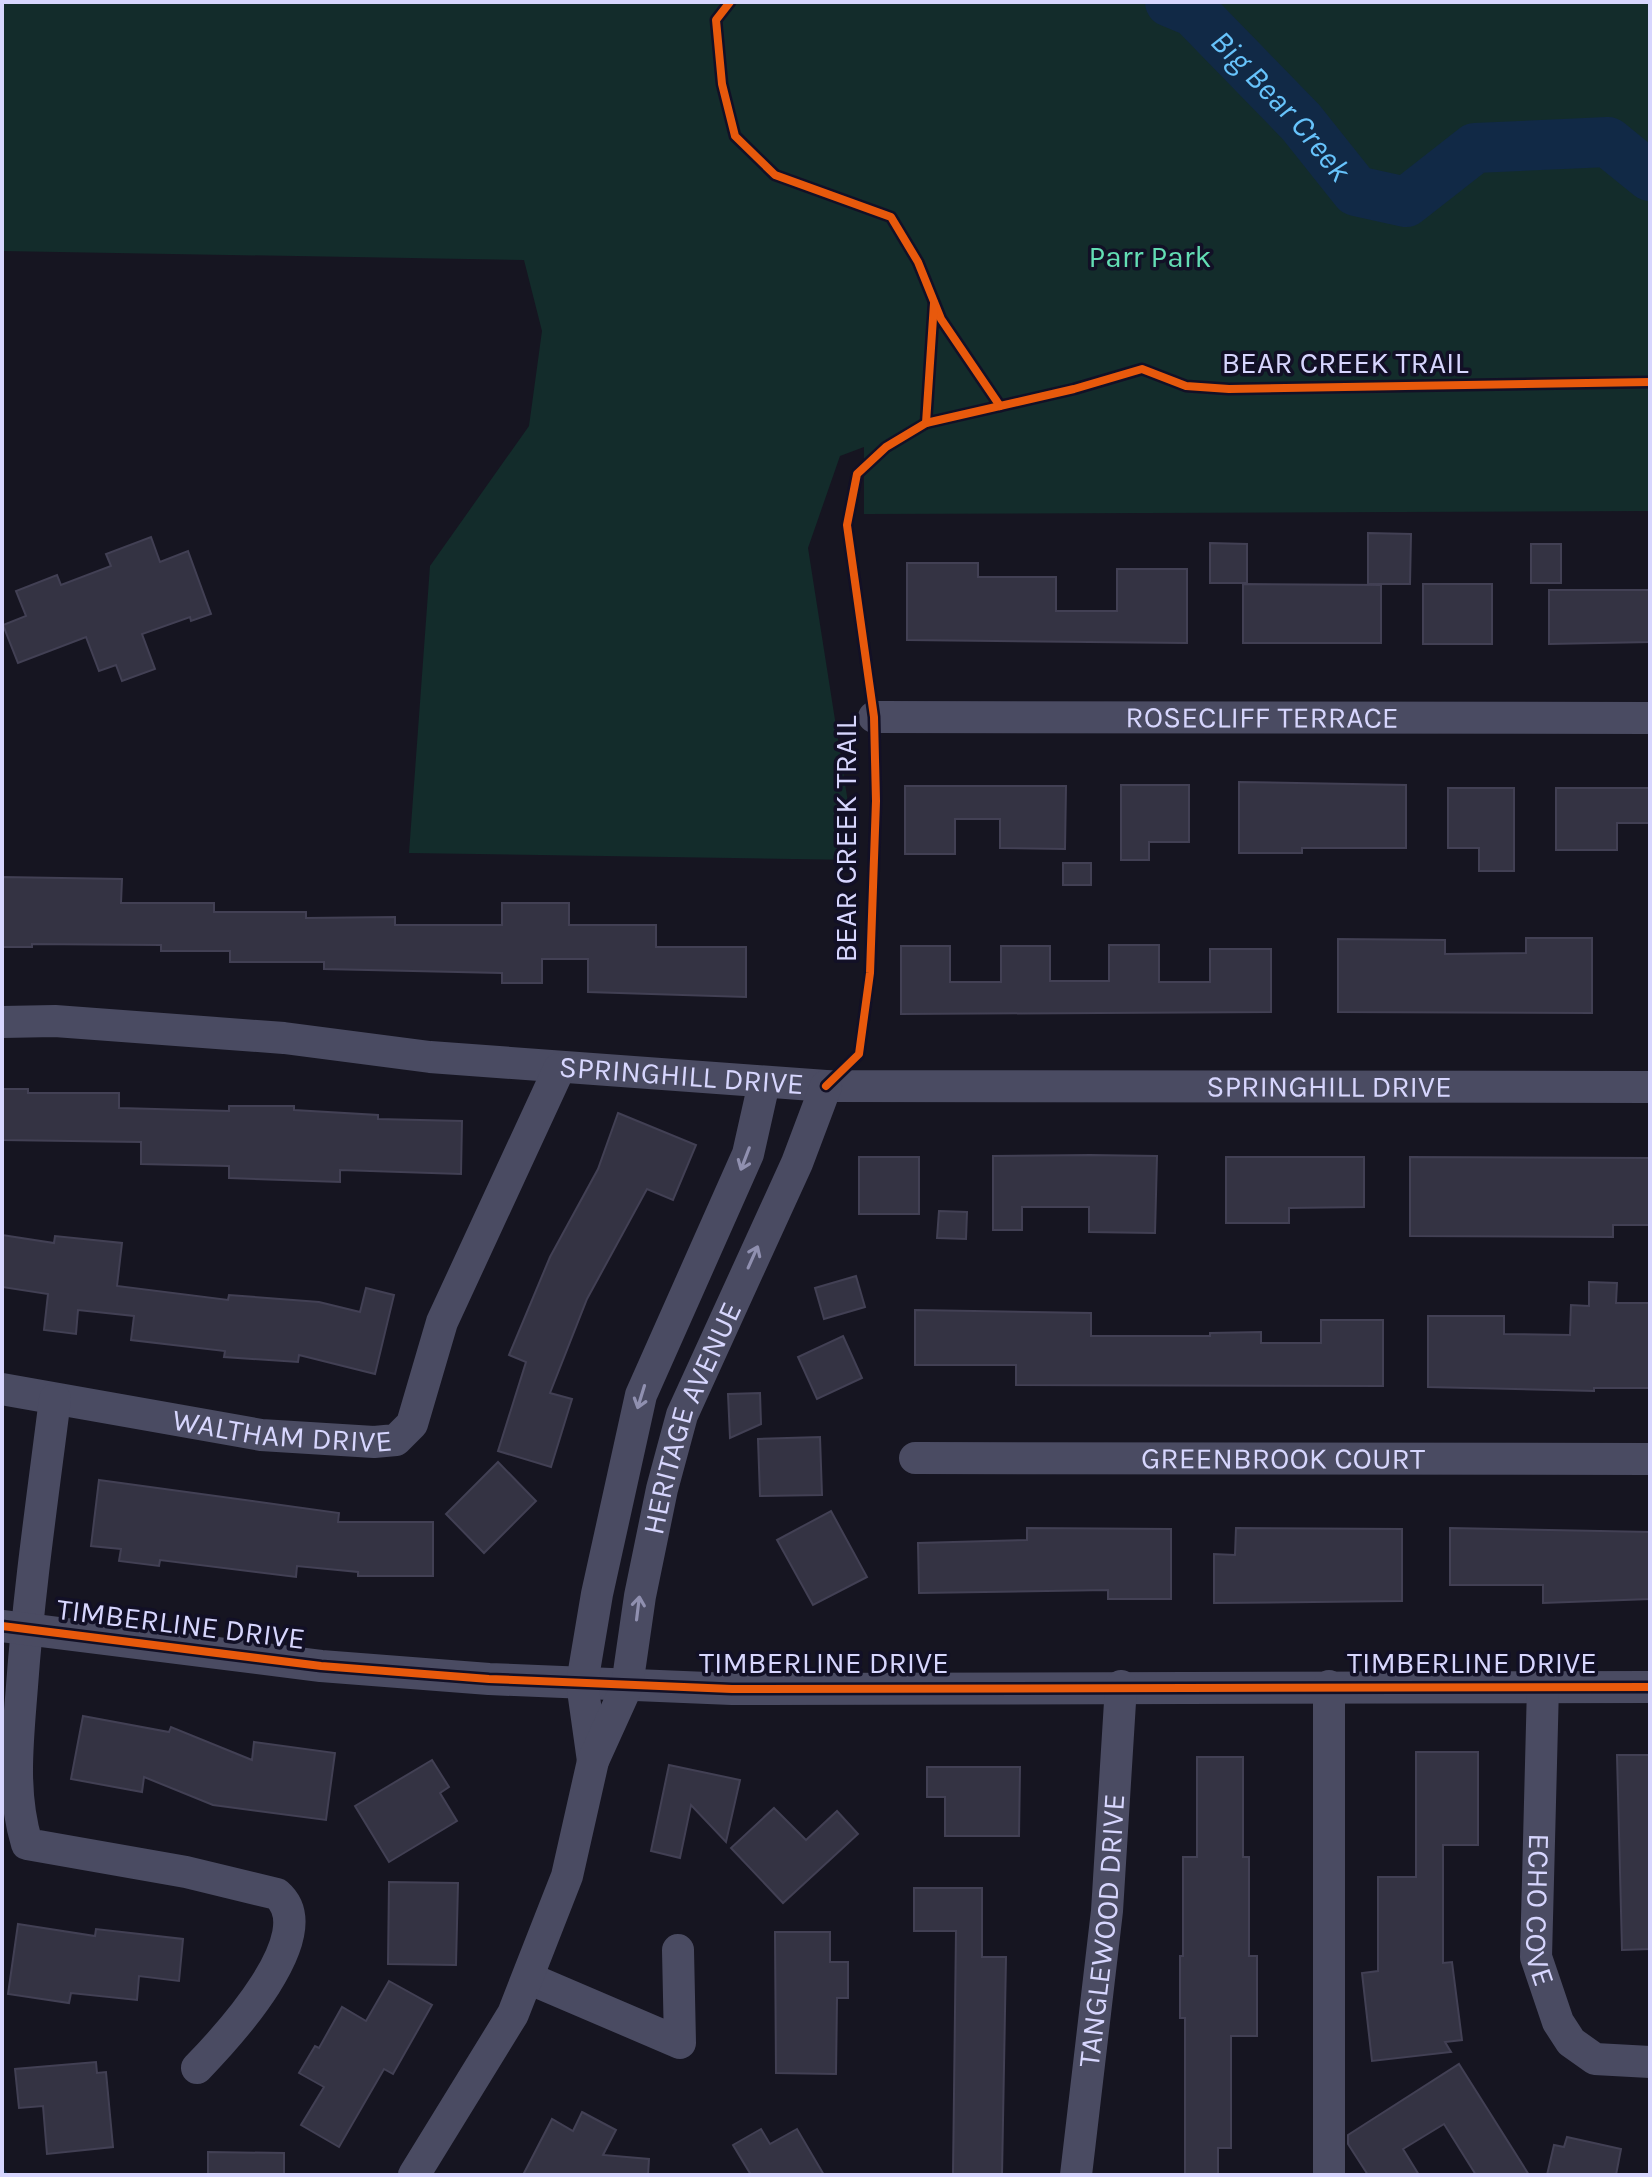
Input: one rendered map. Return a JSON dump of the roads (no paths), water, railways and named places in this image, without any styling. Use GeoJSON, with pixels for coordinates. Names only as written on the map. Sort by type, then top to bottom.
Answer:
{"type":"FeatureCollection","features":[{"type":"Feature","properties":{"kind":"street","name":"ROSECLIFF TERRACE"},"geometry":{"type":"LineString","coordinates":[[874,717],[1650,718]]}},
{"type":"Feature","properties":{"kind":"street","name":"SPRINGHILL DRIVE"},"geometry":{"type":"LineString","coordinates":[[2,1022],[55,1021],[284,1038],[430,1057],[559,1069],[826,1086],[1650,1087]]}},
{"type":"Feature","properties":{"kind":"street","name":"WALTHAM DRIVE"},"geometry":{"type":"LineString","coordinates":[[2,1389],[261,1435],[374,1442],[396,1440],[412,1424],[442,1322],[559,1069]]}},
{"type":"Feature","properties":{"kind":"street","name":"HERITAGE AVENUE"},"geometry":{"type":"LineString","coordinates":[[593,1761],[582,1683],[597,1594],[641,1395],[748,1154],[764,1083]]}},
{"type":"Feature","properties":{"kind":"street","name":"HERITAGE AVENUE"},"geometry":{"type":"LineString","coordinates":[[414,2175],[513,2014],[567,1876],[593,1761],[627,1686],[643,1581],[682,1415],[797,1163],[826,1086]]}},
{"type":"Feature","properties":{"kind":"street"},"geometry":{"type":"LineString","coordinates":[[55,1399],[14,1627],[18,1816],[27,1844],[186,1872],[277,1894],[288,1903],[291,1921],[281,1955],[239,2024],[197,2068]]}},
{"type":"Feature","properties":{"kind":"street","name":"GREENBROOK COURT"},"geometry":{"type":"LineString","coordinates":[[915,1458],[1650,1459]]}},
{"type":"Feature","properties":{"kind":"street","name":"TIMBERLINE DRIVE"},"geometry":{"type":"LineString","coordinates":[[14,1627],[321,1666],[627,1686],[732,1689],[1650,1687]]}},
{"type":"Feature","properties":{"kind":"street","name":"TANGLEWOOD DRIVE"},"geometry":{"type":"LineString","coordinates":[[1076,2175],[1107,1911],[1121,1686]]}},
{"type":"Feature","properties":{"kind":"street"},"geometry":{"type":"LineString","coordinates":[[1329,1686],[1329,2175]]}},
{"type":"Feature","properties":{"kind":"street","name":"ECHO COVE"},"geometry":{"type":"LineString","coordinates":[[1543,1686],[1536,1957],[1558,2022],[1571,2042],[1595,2059],[1624,2064],[1650,2062]]}},
{"type":"Feature","properties":{"kind":"street"},"geometry":{"type":"LineString","coordinates":[[528,1978],[680,2043],[678,1950]]}},
{"type":"Feature","properties":{"kind":"waterway","name":"Big Bear Creek"},"geometry":{"type":"LineString","coordinates":[[1170,2],[1194,12],[1301,122],[1356,191],[1406,202],[1475,148],[1608,142],[1650,176]]}},
{"type":"Feature","properties":{"kind":"park label","name":"Parr Park"},"geometry":{"type":"Point","coordinates":[1150,257]}}]}
